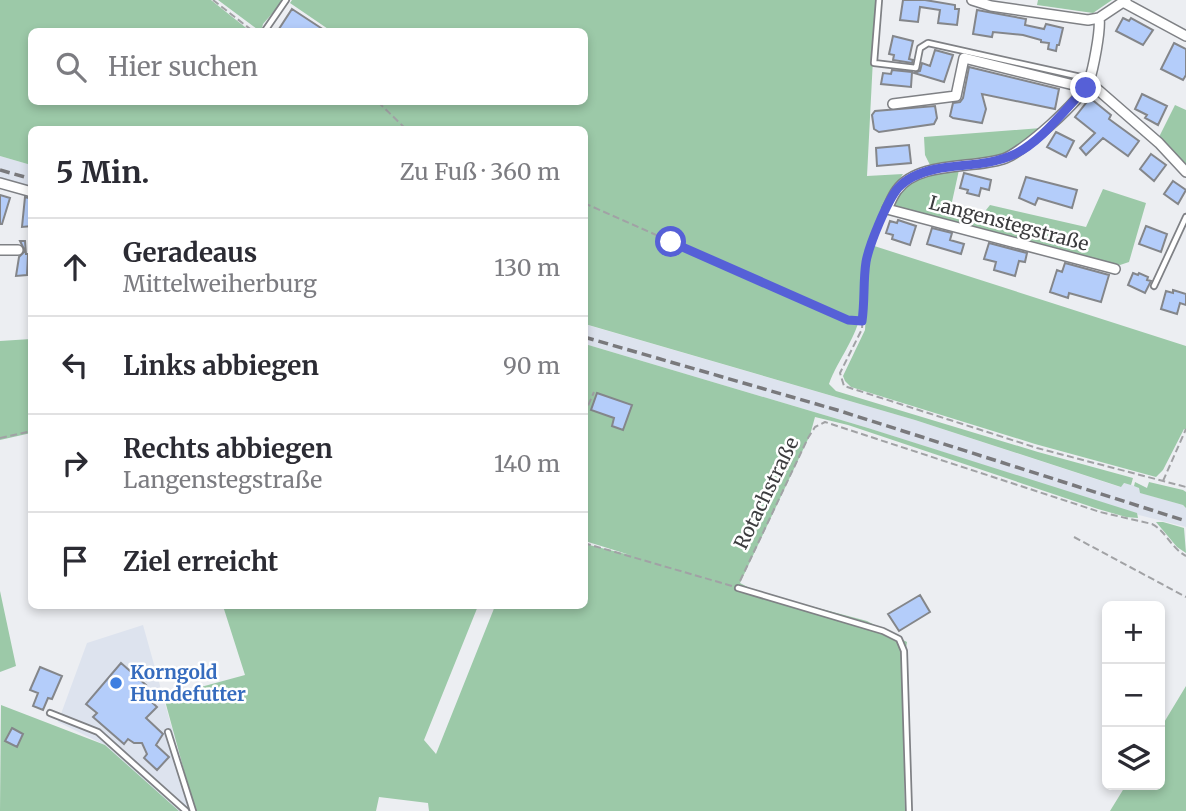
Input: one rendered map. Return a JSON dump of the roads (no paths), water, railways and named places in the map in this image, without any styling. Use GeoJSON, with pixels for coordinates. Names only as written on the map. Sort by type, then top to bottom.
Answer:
{"type":"FeatureCollection","features":[{"type":"Feature","properties":{"kind":"street"},"geometry":{"type":"LineString","coordinates":[[972,0],[1088,20],[1099,18],[1124,1],[1186,36]]}},
{"type":"Feature","properties":{"kind":"street"},"geometry":{"type":"LineString","coordinates":[[1088,83],[1099,18]]}},
{"type":"Feature","properties":{"kind":"street"},"geometry":{"type":"LineString","coordinates":[[892,104],[956,96],[964,58],[1088,83],[1159,143],[1186,172]]}},
{"type":"Feature","properties":{"kind":"street","name":"Langenstegstraße"},"geometry":{"type":"LineString","coordinates":[[1088,83],[1039,136],[1018,153],[1003,159],[913,176],[897,189],[887,209],[1115,269]]}},
{"type":"Feature","properties":{"kind":"street"},"geometry":{"type":"LineString","coordinates":[[0,183],[28,191]]}},
{"type":"Feature","properties":{"kind":"street"},"geometry":{"type":"LineString","coordinates":[[0,250],[18,250]]}},
{"type":"Feature","properties":{"kind":"lane"},"geometry":{"type":"LineString","coordinates":[[267,28],[286,0]]}},
{"type":"Feature","properties":{"kind":"lane"},"geometry":{"type":"LineString","coordinates":[[879,0],[874,62],[916,68],[920,48],[928,43],[1088,83]]}},
{"type":"Feature","properties":{"kind":"lane"},"geometry":{"type":"LineString","coordinates":[[1154,286],[1186,217]]}},
{"type":"Feature","properties":{"kind":"lane"},"geometry":{"type":"LineString","coordinates":[[738,588],[883,631],[899,639],[904,651],[906,678],[909,811]]}},
{"type":"Feature","properties":{"kind":"lane"},"geometry":{"type":"LineString","coordinates":[[50,713],[98,732],[186,811]]}},
{"type":"Feature","properties":{"kind":"lane"},"geometry":{"type":"LineString","coordinates":[[168,732],[193,811]]}},
{"type":"Feature","properties":{"kind":"railway"},"geometry":{"type":"LineString","coordinates":[[0,170],[28,178]]}},
{"type":"Feature","properties":{"kind":"railway"},"geometry":{"type":"LineString","coordinates":[[588,338],[837,410],[1186,521]]}},
{"type":"Feature","properties":{"kind":"place","name":"Korngold Hundefutter"},"geometry":{"type":"Point","coordinates":[116,683]}}]}
